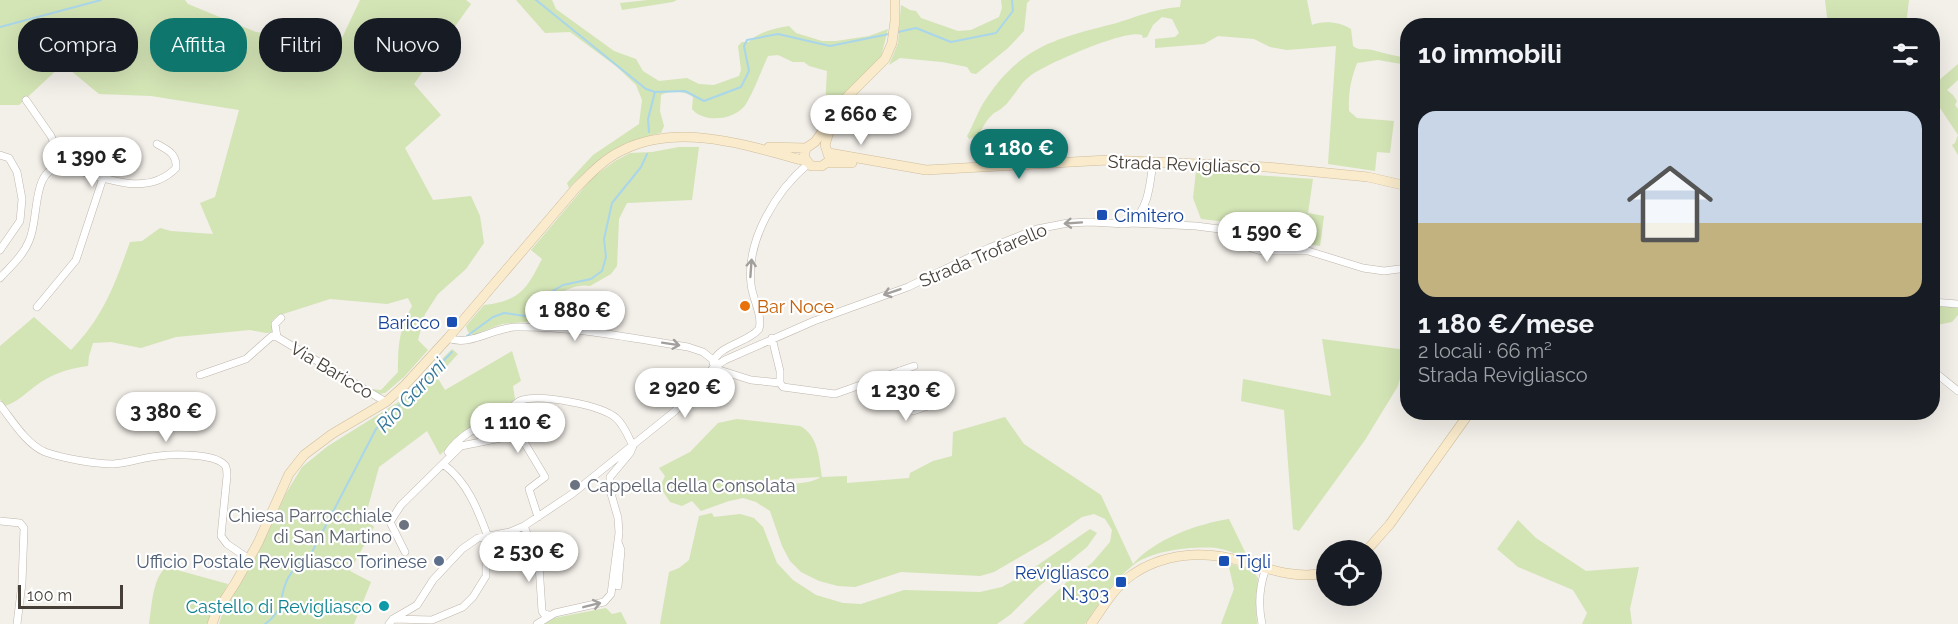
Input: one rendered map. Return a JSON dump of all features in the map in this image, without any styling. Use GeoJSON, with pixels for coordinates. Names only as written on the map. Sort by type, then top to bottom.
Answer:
{"type":"FeatureCollection","features":[{"type":"Feature","properties":{"kind":"street"},"geometry":{"type":"LineString","coordinates":[[212,624],[216,613],[249,559],[289,474],[304,455],[332,434],[386,402],[405,385],[576,188],[596,169],[623,150],[645,142],[672,138],[698,138],[755,147],[806,148],[815,142],[847,97],[885,59],[892,43],[895,0]]}},
{"type":"Feature","properties":{"kind":"street"},"geometry":{"type":"LineString","coordinates":[[26,100],[51,135],[63,166]]}},
{"type":"Feature","properties":{"kind":"street"},"geometry":{"type":"LineString","coordinates":[[827,154],[833,117]]}},
{"type":"Feature","properties":{"kind":"street","name":"Strada Revigliasco"},"geometry":{"type":"LineString","coordinates":[[815,142],[827,154],[926,170],[965,170],[1108,160],[1288,169],[1368,177],[1400,184]]}},
{"type":"Feature","properties":{"kind":"street"},"geometry":{"type":"LineString","coordinates":[[0,278],[29,242],[34,230],[41,181],[46,172],[54,167],[63,166],[122,184],[161,179],[170,175],[176,168],[177,161],[174,154],[157,144]]}},
{"type":"Feature","properties":{"kind":"street","name":"Strada Revigliasco"},"geometry":{"type":"LineString","coordinates":[[755,147],[817,167],[827,154]]}},
{"type":"Feature","properties":{"kind":"street"},"geometry":{"type":"LineString","coordinates":[[391,621],[432,620],[463,607],[473,597],[486,576],[486,540],[500,537],[525,526],[572,494],[675,411],[713,364],[731,347],[751,338],[759,329],[760,320],[752,292],[750,271],[754,248],[761,228],[772,208],[793,177],[807,163],[804,157],[806,148]]}},
{"type":"Feature","properties":{"kind":"street"},"geometry":{"type":"LineString","coordinates":[[0,155],[9,158],[17,172],[22,199],[20,221],[0,250]]}},
{"type":"Feature","properties":{"kind":"street"},"geometry":{"type":"LineString","coordinates":[[1131,223],[1137,218],[1146,199],[1154,162]]}},
{"type":"Feature","properties":{"kind":"street"},"geometry":{"type":"LineString","coordinates":[[37,307],[76,260],[103,178]]}},
{"type":"Feature","properties":{"kind":"street","name":"Strada Trofarello"},"geometry":{"type":"LineString","coordinates":[[713,364],[814,321],[908,287],[989,248],[1037,229],[1068,223],[1196,226],[1235,231],[1245,237],[1248,247],[1261,251],[1308,251],[1363,268],[1384,271],[1400,269]]}},
{"type":"Feature","properties":{"kind":"street"},"geometry":{"type":"LineString","coordinates":[[1940,303],[1958,304]]}},
{"type":"Feature","properties":{"kind":"street","name":"Via Baricco"},"geometry":{"type":"LineString","coordinates":[[277,337],[275,324],[281,318]]}},
{"type":"Feature","properties":{"kind":"street"},"geometry":{"type":"LineString","coordinates":[[448,338],[461,341],[511,327],[569,328],[688,346],[703,352],[713,364],[751,380],[780,383],[783,387],[835,394],[914,366]]}},
{"type":"Feature","properties":{"kind":"street","name":"Via Baricco"},"geometry":{"type":"LineString","coordinates":[[200,375],[246,359],[272,336],[386,402]]}},
{"type":"Feature","properties":{"kind":"street"},"geometry":{"type":"LineString","coordinates":[[772,338],[780,370],[780,383]]}},
{"type":"Feature","properties":{"kind":"street"},"geometry":{"type":"LineString","coordinates":[[899,371],[913,411],[949,399]]}},
{"type":"Feature","properties":{"kind":"street"},"geometry":{"type":"LineString","coordinates":[[1940,376],[1958,391]]}},
{"type":"Feature","properties":{"kind":"street"},"geometry":{"type":"LineString","coordinates":[[443,464],[455,442],[477,427],[505,415],[511,406],[525,399],[566,401],[614,416],[621,423],[633,446]]}},
{"type":"Feature","properties":{"kind":"street"},"geometry":{"type":"LineString","coordinates":[[0,405],[27,438],[43,451],[105,463],[159,456],[211,457],[220,461],[226,467],[227,476],[221,536],[227,544],[249,559]]}},
{"type":"Feature","properties":{"kind":"street"},"geometry":{"type":"LineString","coordinates":[[505,415],[521,422],[525,442],[544,477],[529,489],[538,517]]}},
{"type":"Feature","properties":{"kind":"street"},"geometry":{"type":"LineString","coordinates":[[1376,540],[1390,524],[1464,420]]}},
{"type":"Feature","properties":{"kind":"street"},"geometry":{"type":"LineString","coordinates":[[405,552],[390,522],[391,517],[455,450],[466,443],[512,438],[525,442]]}},
{"type":"Feature","properties":{"kind":"street"},"geometry":{"type":"LineString","coordinates":[[537,624],[549,615],[603,602],[609,598],[618,518],[610,490],[610,477],[633,446]]}},
{"type":"Feature","properties":{"kind":"street"},"geometry":{"type":"LineString","coordinates":[[443,464],[453,471],[461,482],[480,515],[488,537]]}},
{"type":"Feature","properties":{"kind":"street"},"geometry":{"type":"LineString","coordinates":[[0,521],[20,523],[24,528],[22,583],[17,624]]}},
{"type":"Feature","properties":{"kind":"street"},"geometry":{"type":"LineString","coordinates":[[525,526],[539,565],[542,611],[549,615]]}},
{"type":"Feature","properties":{"kind":"street"},"geometry":{"type":"LineString","coordinates":[[391,621],[417,605],[440,572],[462,549],[476,539],[510,532]]}},
{"type":"Feature","properties":{"kind":"street"},"geometry":{"type":"LineString","coordinates":[[617,540],[621,545],[618,586]]}},
{"type":"Feature","properties":{"kind":"street"},"geometry":{"type":"LineString","coordinates":[[1091,624],[1106,602],[1128,577],[1152,565],[1179,556],[1205,554],[1229,558],[1285,574],[1316,575]]}},
{"type":"Feature","properties":{"kind":"street"},"geometry":{"type":"LineString","coordinates":[[1262,624],[1259,605],[1260,588],[1266,568]]}},
{"type":"Feature","properties":{"kind":"street"},"geometry":{"type":"LineString","coordinates":[[423,585],[440,572]]}},
{"type":"Feature","properties":{"kind":"green space"},"geometry":{"type":"Polygon","coordinates":[[[0,0],[185,0],[188,4],[222,18],[150,18],[150,72],[247,72],[247,28],[259,32],[259,72],[342,72],[342,38],[360,0],[466,0],[471,4],[461,18],[354,18],[354,72],[423,72],[414,84],[441,115],[405,148],[433,200],[471,196],[480,216],[484,243],[466,269],[438,294],[425,314],[418,340],[428,350],[404,377],[385,393],[379,394],[371,389],[381,390],[398,372],[400,338],[412,306],[408,298],[387,304],[330,299],[277,316],[272,321],[273,332],[266,333],[250,330],[176,337],[141,348],[111,342],[93,343],[88,366],[51,376],[5,406],[0,399],[0,346],[34,317],[71,350],[92,325],[107,300],[130,242],[142,241],[160,228],[213,234],[200,203],[215,197],[239,110],[151,96],[99,94],[72,72],[138,72],[138,18],[18,18],[18,72],[55,72],[19,105],[0,105],[0,0]]]}},
{"type":"Feature","properties":{"kind":"green space"},"geometry":{"type":"Polygon","coordinates":[[[516,0],[552,0],[556,9],[614,51],[636,59],[643,71],[659,81],[687,78],[699,84],[714,85],[739,76],[741,70],[738,46],[762,33],[779,28],[789,26],[796,33],[822,41],[869,36],[888,29],[881,57],[830,109],[825,106],[827,71],[809,66],[804,62],[793,62],[778,55],[768,56],[746,104],[735,114],[720,118],[704,117],[692,109],[693,97],[690,95],[682,92],[665,93],[661,95],[660,111],[664,126],[661,133],[622,146],[600,160],[569,188],[567,183],[593,155],[639,124],[642,100],[636,85],[617,67],[570,32],[545,33],[516,0]]]}},
{"type":"Feature","properties":{"kind":"green space"},"geometry":{"type":"Polygon","coordinates":[[[677,0],[622,10],[620,3],[677,0]]]}},
{"type":"Feature","properties":{"kind":"green space"},"geometry":{"type":"Polygon","coordinates":[[[1001,0],[1030,0],[1027,3],[1024,31],[1008,48],[976,74],[971,73],[967,67],[942,62],[900,58],[889,65],[898,43],[901,5],[916,11],[921,18],[958,31],[971,30],[999,17],[1002,8],[1001,0]]]}},
{"type":"Feature","properties":{"kind":"green space"},"geometry":{"type":"Polygon","coordinates":[[[1181,0],[1307,0],[1312,25],[1337,23],[1351,29],[1355,48],[1400,56],[1400,64],[1378,60],[1357,63],[1350,86],[1349,111],[1357,118],[1394,121],[1390,153],[1377,152],[1375,171],[1328,164],[1336,46],[1287,50],[1270,47],[1254,39],[1218,36],[1204,44],[1155,48],[1155,39],[1175,37],[1179,33],[1172,19],[1162,17],[1153,25],[1147,37],[1133,35],[1103,42],[1068,56],[1030,76],[977,134],[969,139],[967,136],[983,103],[999,81],[1026,56],[1041,47],[1074,34],[1153,11],[1180,7],[1181,0]]]}},
{"type":"Feature","properties":{"kind":"green space"},"geometry":{"type":"Polygon","coordinates":[[[1825,0],[1909,0],[1907,18],[1827,18],[1825,0]]]}},
{"type":"Feature","properties":{"kind":"green space"},"geometry":{"type":"Polygon","coordinates":[[[1958,64],[1958,80],[1947,90],[1957,101],[1955,105],[1958,109],[1958,135],[1940,108],[1940,79],[1958,64]]]}},
{"type":"Feature","properties":{"kind":"green space"},"geometry":{"type":"Polygon","coordinates":[[[1958,135],[1958,155],[1952,145],[1958,135]]]}},
{"type":"Feature","properties":{"kind":"green space"},"geometry":{"type":"Polygon","coordinates":[[[699,147],[692,200],[627,203],[619,219],[617,266],[611,274],[590,286],[567,290],[532,311],[538,321],[502,324],[473,335],[468,332],[466,326],[484,305],[506,300],[521,292],[526,286],[542,259],[531,250],[592,178],[630,153],[699,147]]]}},
{"type":"Feature","properties":{"kind":"green space"},"geometry":{"type":"Polygon","coordinates":[[[1196,171],[1313,179],[1308,213],[1324,216],[1320,246],[1308,244],[1305,247],[1274,249],[1251,245],[1254,225],[1201,219],[1193,198],[1196,171]]]}},
{"type":"Feature","properties":{"kind":"green space"},"geometry":{"type":"Polygon","coordinates":[[[1940,305],[1958,308],[1958,315],[1952,322],[1940,324],[1940,305]]]}},
{"type":"Feature","properties":{"kind":"green space"},"geometry":{"type":"Polygon","coordinates":[[[1322,339],[1400,349],[1398,386],[1365,440],[1299,531],[1293,529],[1284,410],[1241,401],[1243,379],[1331,396],[1322,339]]]}},
{"type":"Feature","properties":{"kind":"green space"},"geometry":{"type":"Polygon","coordinates":[[[452,349],[458,354],[437,377],[445,390],[512,351],[521,381],[513,386],[515,399],[501,413],[461,433],[440,455],[427,431],[379,467],[365,518],[374,527],[350,571],[371,582],[354,624],[219,624],[224,608],[253,563],[285,495],[302,467],[328,446],[400,401],[452,349]]]}},
{"type":"Feature","properties":{"kind":"green space"},"geometry":{"type":"Polygon","coordinates":[[[1005,417],[1024,444],[1101,495],[1133,564],[1153,547],[1177,534],[1229,519],[1248,558],[1217,548],[1185,549],[1150,556],[1132,566],[1118,579],[1085,624],[1023,624],[1070,579],[1092,563],[1110,542],[1112,530],[1105,519],[1094,514],[1082,517],[1049,540],[994,572],[980,576],[901,572],[855,587],[838,586],[819,581],[801,572],[790,561],[782,546],[770,511],[756,502],[743,498],[701,511],[692,501],[682,506],[670,502],[660,487],[665,476],[659,468],[690,452],[718,423],[737,419],[800,426],[811,435],[814,441],[822,477],[847,476],[847,483],[909,478],[910,473],[933,461],[952,456],[953,432],[1005,417]],[[820,477],[738,484],[781,485],[820,477]]]}},
{"type":"Feature","properties":{"kind":"green space"},"geometry":{"type":"Polygon","coordinates":[[[712,513],[714,517],[740,514],[754,518],[763,527],[777,563],[793,580],[816,595],[843,603],[861,604],[904,590],[980,592],[1002,587],[1022,576],[1090,529],[1097,533],[1087,547],[997,624],[660,624],[669,572],[689,560],[699,516],[712,513]]]}},
{"type":"Feature","properties":{"kind":"green space"},"geometry":{"type":"Polygon","coordinates":[[[1518,520],[1536,538],[1586,571],[1639,567],[1630,609],[1632,624],[1582,624],[1587,613],[1573,590],[1518,567],[1497,549],[1518,520]]]}},
{"type":"Feature","properties":{"kind":"green space"},"geometry":{"type":"Polygon","coordinates":[[[1228,563],[1252,570],[1258,578],[1257,624],[1221,624],[1234,589],[1228,563]]]}},
{"type":"Feature","properties":{"kind":"green space"},"geometry":{"type":"Polygon","coordinates":[[[166,567],[228,584],[207,624],[149,624],[155,586],[161,572],[166,567]]]}},
{"type":"Feature","properties":{"kind":"green space"},"geometry":{"type":"Polygon","coordinates":[[[606,608],[612,614],[621,612],[627,624],[544,624],[554,618],[606,608]]]}},
{"type":"Feature","properties":{"kind":"waterway"},"geometry":{"type":"LineString","coordinates":[[0,27],[101,0]]}},
{"type":"Feature","properties":{"kind":"waterway"},"geometry":{"type":"LineString","coordinates":[[536,0],[646,89],[655,92],[685,91],[704,101],[741,87],[749,71],[744,46],[747,40],[778,34],[830,46],[889,34]]}},
{"type":"Feature","properties":{"kind":"waterway"},"geometry":{"type":"LineString","coordinates":[[898,32],[916,28],[951,42],[996,33],[1013,11],[1012,0]]}},
{"type":"Feature","properties":{"kind":"waterway","name":"Rio Garoni"},"geometry":{"type":"LineString","coordinates":[[649,132],[648,119],[655,92]]}},
{"type":"Feature","properties":{"kind":"waterway","name":"Rio Garoni"},"geometry":{"type":"LineString","coordinates":[[467,336],[493,317],[504,313],[525,316],[549,293],[563,285],[591,279],[602,271],[606,257],[604,239],[612,203],[641,167],[647,154]]}},
{"type":"Feature","properties":{"kind":"waterway","name":"Rio Garoni"},"geometry":{"type":"LineString","coordinates":[[265,624],[279,608],[290,575],[311,554],[376,429],[452,352]]}},
{"type":"Feature","properties":{"kind":"place","name":"Cimitero"},"geometry":{"type":"Point","coordinates":[1102,215]}},
{"type":"Feature","properties":{"kind":"place","name":"Bar Noce"},"geometry":{"type":"Point","coordinates":[745,306]}},
{"type":"Feature","properties":{"kind":"place","name":"Baricco"},"geometry":{"type":"Point","coordinates":[452,322]}},
{"type":"Feature","properties":{"kind":"place","name":"Cappella della Consolata"},"geometry":{"type":"Point","coordinates":[575,485]}},
{"type":"Feature","properties":{"kind":"place","name":"Chiesa Parrocchiale di San Martino"},"geometry":{"type":"Point","coordinates":[404,525]}},
{"type":"Feature","properties":{"kind":"place","name":"Ufficio Postale Revigliasco Torinese"},"geometry":{"type":"Point","coordinates":[439,561]}},
{"type":"Feature","properties":{"kind":"place","name":"Tigli"},"geometry":{"type":"Point","coordinates":[1224,561]}},
{"type":"Feature","properties":{"kind":"place","name":"Revigliasco N.303"},"geometry":{"type":"Point","coordinates":[1121,582]}},
{"type":"Feature","properties":{"kind":"place","name":"Castello di Revigliasco"},"geometry":{"type":"Point","coordinates":[384,606]}}]}
